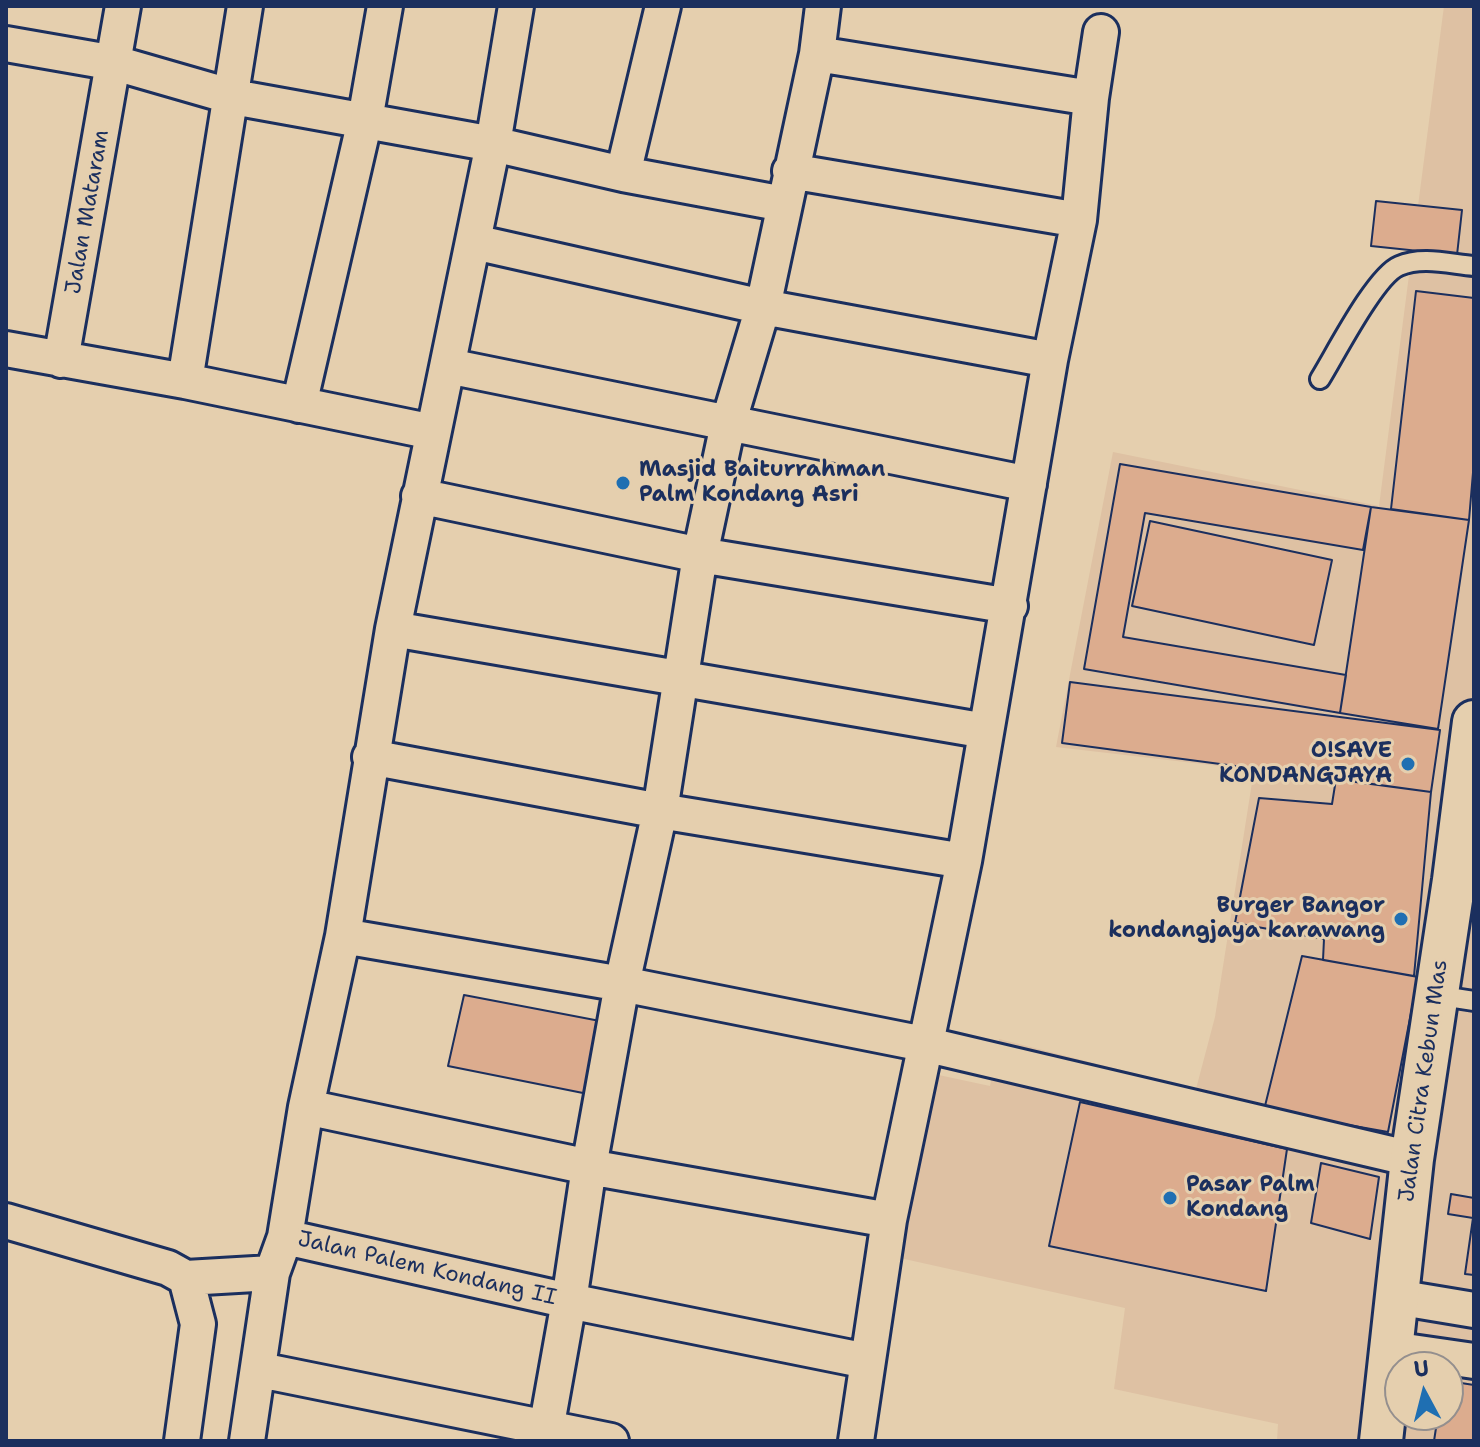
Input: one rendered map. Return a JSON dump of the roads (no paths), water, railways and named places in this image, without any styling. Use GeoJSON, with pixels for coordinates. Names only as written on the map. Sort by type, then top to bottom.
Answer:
{"type":"FeatureCollection","features":[{"type":"Feature","properties":{"kind":"street","name":"Jalan Mataram"},"geometry":{"type":"LineString","coordinates":[[61,360],[123,6]]}},
{"type":"Feature","properties":{"kind":"street"},"geometry":{"type":"LineString","coordinates":[[185,381],[233,97],[245,6]]}},
{"type":"Feature","properties":{"kind":"street"},"geometry":{"type":"LineString","coordinates":[[299,405],[365,120],[385,6]]}},
{"type":"Feature","properties":{"kind":"street"},"geometry":{"type":"LineString","coordinates":[[247,1441],[260,1370],[272,1273],[285,1237],[306,1107],[343,936],[393,629],[474,242],[516,6]]}},
{"type":"Feature","properties":{"kind":"street"},"geometry":{"type":"LineString","coordinates":[[623,174],[663,6]]}},
{"type":"Feature","properties":{"kind":"street"},"geometry":{"type":"LineString","coordinates":[[545,1434],[622,984],[660,811],[700,555],[728,424],[763,307],[817,54],[823,6]]}},
{"type":"Feature","properties":{"kind":"street"},"geometry":{"type":"LineString","coordinates":[[856,1441],[889,1220],[964,861],[1050,360],[1079,220],[1101,32]]}},
{"type":"Feature","properties":{"kind":"street"},"geometry":{"type":"LineString","coordinates":[[6,44],[115,63],[233,97],[493,144],[623,174],[784,204]]}},
{"type":"Feature","properties":{"kind":"street"},"geometry":{"type":"LineString","coordinates":[[817,54],[1091,98]]}},
{"type":"Feature","properties":{"kind":"street"},"geometry":{"type":"LineString","coordinates":[[790,171],[1079,220]]}},
{"type":"Feature","properties":{"kind":"street"},"geometry":{"type":"LineString","coordinates":[[474,242],[763,307],[1050,360]]}},
{"type":"Feature","properties":{"kind":"street"},"geometry":{"type":"LineString","coordinates":[[6,349],[185,381],[433,432]]}},
{"type":"Feature","properties":{"kind":"street"},"geometry":{"type":"LineString","coordinates":[[448,366],[1029,484]]}},
{"type":"Feature","properties":{"kind":"street"},"geometry":{"type":"LineString","coordinates":[[419,496],[700,555],[1010,606]]}},
{"type":"Feature","properties":{"kind":"street"},"geometry":{"type":"LineString","coordinates":[[393,629],[681,676],[986,731]]}},
{"type":"Feature","properties":{"kind":"street","name":"Jalan Citra Kebun Mas"},"geometry":{"type":"LineString","coordinates":[[1381,1441],[1412,1159],[1454,998],[1474,722]]}},
{"type":"Feature","properties":{"kind":"street"},"geometry":{"type":"LineString","coordinates":[[370,757],[660,811],[964,861]]}},
{"type":"Feature","properties":{"kind":"street"},"geometry":{"type":"LineString","coordinates":[[343,936],[622,984],[924,1044],[1412,1159]]}},
{"type":"Feature","properties":{"kind":"street"},"geometry":{"type":"LineString","coordinates":[[306,1107],[589,1167],[889,1220]]}},
{"type":"Feature","properties":{"kind":"street"},"geometry":{"type":"LineString","coordinates":[[6,1221],[168,1268],[186,1278],[272,1273]]}},
{"type":"Feature","properties":{"kind":"street","name":"Jalan Palem Kondang II"},"geometry":{"type":"LineString","coordinates":[[285,1237],[569,1301],[867,1361]]}},
{"type":"Feature","properties":{"kind":"street"},"geometry":{"type":"LineString","coordinates":[[182,1441],[198,1324],[186,1278]]}},
{"type":"Feature","properties":{"kind":"street"},"geometry":{"type":"LineString","coordinates":[[1396,1297],[1474,1310]]}},
{"type":"Feature","properties":{"kind":"street"},"geometry":{"type":"LineString","coordinates":[[1391,1349],[1474,1361]]}},
{"type":"Feature","properties":{"kind":"street"},"geometry":{"type":"LineString","coordinates":[[260,1370],[545,1434],[611,1441]]}},
{"type":"Feature","properties":{"kind":"lane"},"geometry":{"type":"LineString","coordinates":[[1320,379],[1374,290],[1397,266],[1426,261],[1474,266]]}},
{"type":"Feature","properties":{"kind":"place","name":"Masjid Baiturrahman Palm Kondang Asri"},"geometry":{"type":"Point","coordinates":[623,483]}},
{"type":"Feature","properties":{"kind":"place","name":"O!SAVE KONDANGJAYA"},"geometry":{"type":"Point","coordinates":[1408,764]}},
{"type":"Feature","properties":{"kind":"place","name":"Burger Bangor kondangjaya karawang"},"geometry":{"type":"Point","coordinates":[1401,919]}},
{"type":"Feature","properties":{"kind":"place","name":"Pasar Palm Kondang"},"geometry":{"type":"Point","coordinates":[1170,1198]}}]}
